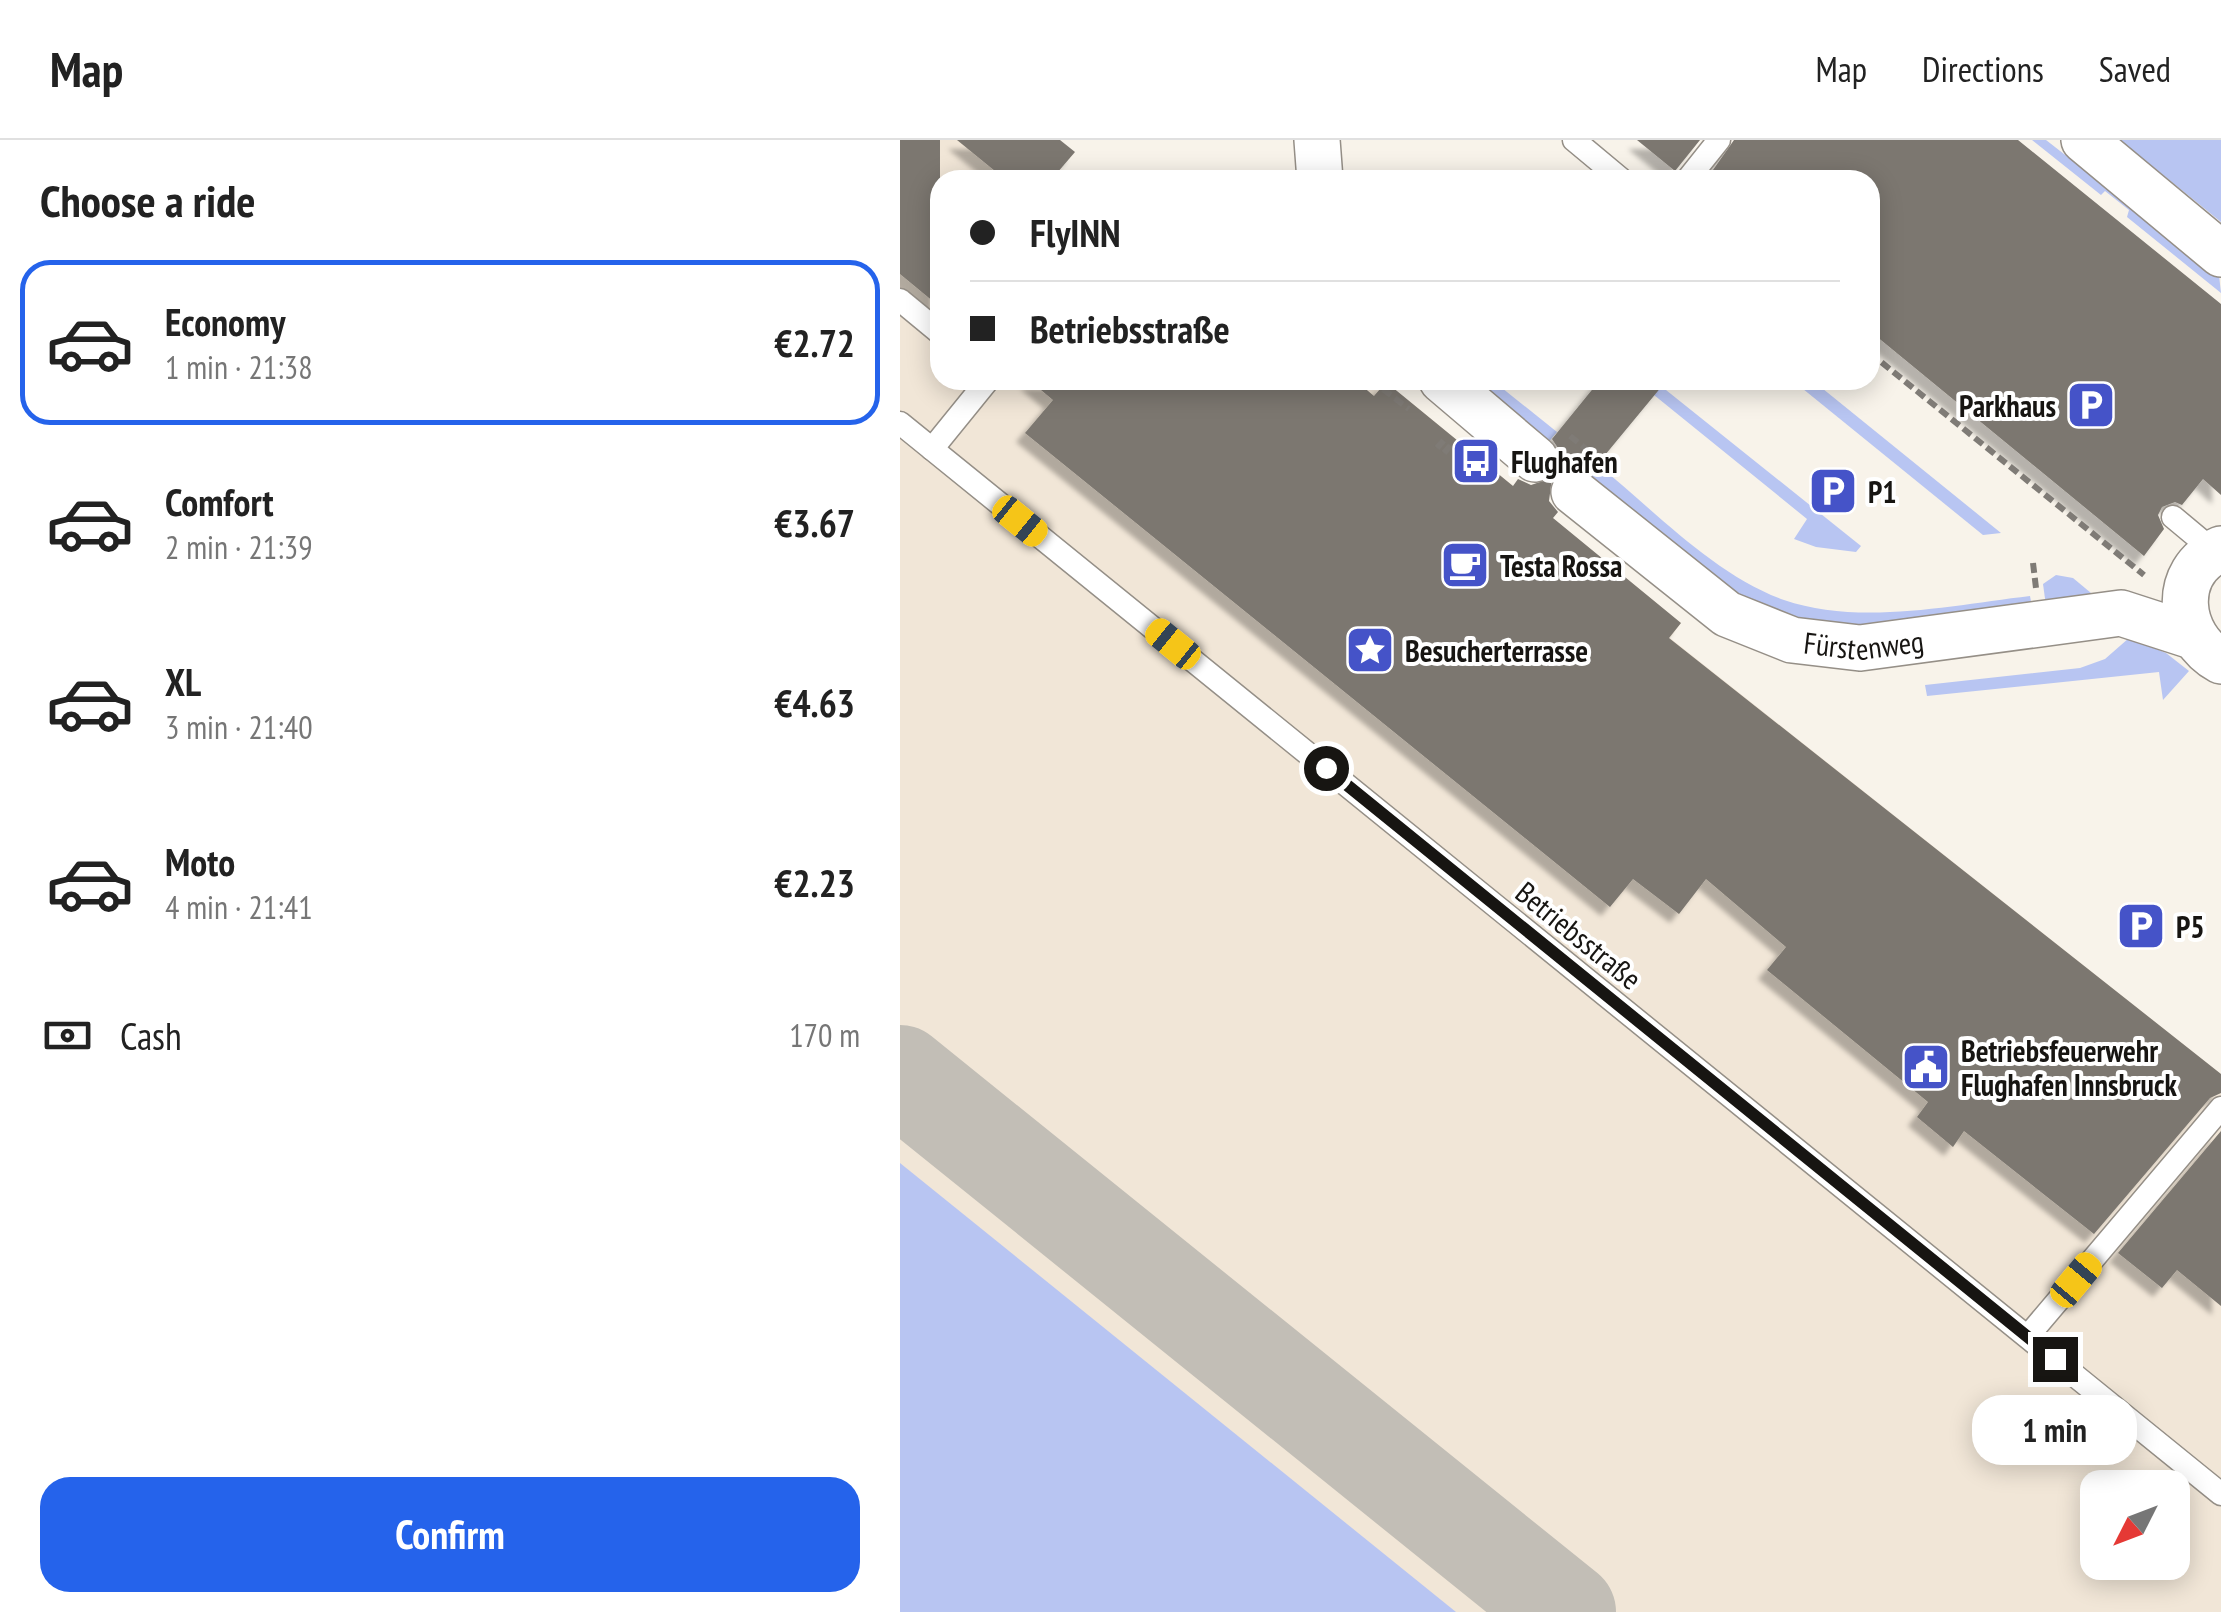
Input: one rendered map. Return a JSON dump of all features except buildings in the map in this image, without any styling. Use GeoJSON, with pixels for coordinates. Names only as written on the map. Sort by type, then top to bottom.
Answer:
{"type":"FeatureCollection","features":[{"type":"Feature","properties":{"kind":"street"},"geometry":{"type":"LineString","coordinates":[[1317,140],[1319,170]]}},
{"type":"Feature","properties":{"kind":"street"},"geometry":{"type":"LineString","coordinates":[[2084,140],[2221,254]]}},
{"type":"Feature","properties":{"kind":"street"},"geometry":{"type":"LineString","coordinates":[[1458,390],[1552,447]]}},
{"type":"Feature","properties":{"kind":"street","name":"Fürstenweg"},"geometry":{"type":"LineString","coordinates":[[1583,473],[1727,614],[1792,640],[1860,648],[2121,613],[2207,648]]}},
{"type":"Feature","properties":{"kind":"street"},"geometry":{"type":"LineString","coordinates":[[2207,648],[2184,600],[2188,582],[2218,550]]}},
{"type":"Feature","properties":{"kind":"lane"},"geometry":{"type":"LineString","coordinates":[[1574,140],[1610,170]]}},
{"type":"Feature","properties":{"kind":"lane"},"geometry":{"type":"LineString","coordinates":[[1695,170],[1719,140]]}},
{"type":"Feature","properties":{"kind":"lane"},"geometry":{"type":"LineString","coordinates":[[900,300],[930,325]]}},
{"type":"Feature","properties":{"kind":"lane"},"geometry":{"type":"LineString","coordinates":[[932,448],[980,390]]}},
{"type":"Feature","properties":{"kind":"lane","name":"Betriebsstraße"},"geometry":{"type":"LineString","coordinates":[[900,422],[2221,1494]]}},
{"type":"Feature","properties":{"kind":"lane"},"geometry":{"type":"LineString","coordinates":[[2173,516],[2218,550]]}},
{"type":"Feature","properties":{"kind":"lane"},"geometry":{"type":"LineString","coordinates":[[2028,1336],[2221,1108]]}},
{"type":"Feature","properties":{"kind":"path"},"geometry":{"type":"LineString","coordinates":[[1880,361],[2155,584]]}},
{"type":"Feature","properties":{"kind":"path"},"geometry":{"type":"LineString","coordinates":[[1383,390],[1409,409]]}},
{"type":"Feature","properties":{"kind":"path"},"geometry":{"type":"LineString","coordinates":[[1441,450],[1448,442]]}},
{"type":"Feature","properties":{"kind":"path"},"geometry":{"type":"LineString","coordinates":[[1552,447],[1583,473]]}},
{"type":"Feature","properties":{"kind":"shaded area"},"geometry":{"type":"Polygon","coordinates":[[[900,140],[1060,140],[1053,170],[930,170],[930,390],[1396,390],[1681,623],[1670,638],[2221,1074],[2221,1612],[900,1612],[900,140]]]}},
{"type":"Feature","properties":{"kind":"shaded area"},"geometry":{"type":"Polygon","coordinates":[[[2032,140],[2046,140],[2219,275],[2221,293],[2127,217],[2129,210],[2105,191],[2101,195],[2032,140]]]}},
{"type":"Feature","properties":{"kind":"shaded area"},"geometry":{"type":"Polygon","coordinates":[[[2120,140],[2221,140],[2221,222],[2120,140]]]}},
{"type":"Feature","properties":{"kind":"shaded area"},"geometry":{"type":"Polygon","coordinates":[[[1479,390],[1504,390],[1557,432],[1546,445],[1479,390]]]}},
{"type":"Feature","properties":{"kind":"shaded area"},"geometry":{"type":"Polygon","coordinates":[[[1658,390],[1666,390],[1861,546],[1856,552],[1816,547],[1794,539],[1807,519],[1654,395],[1658,390]]]}},
{"type":"Feature","properties":{"kind":"shaded area"},"geometry":{"type":"Polygon","coordinates":[[[1804,390],[1824,390],[2001,533],[1983,535],[1804,390]]]}},
{"type":"Feature","properties":{"kind":"shaded area"},"geometry":{"type":"Polygon","coordinates":[[[1597,464],[1709,558],[1758,589],[1784,600],[1813,608],[1874,613],[2030,596],[2033,612],[1876,628],[1815,625],[1788,618],[1733,592],[1658,537],[1586,478],[1597,464]]]}},
{"type":"Feature","properties":{"kind":"shaded area"},"geometry":{"type":"Polygon","coordinates":[[[2056,575],[2073,578],[2097,598],[2047,613],[2043,584],[2056,575]]]}},
{"type":"Feature","properties":{"kind":"shaded area"},"geometry":{"type":"Polygon","coordinates":[[[2129,638],[2166,653],[2189,671],[2163,700],[2159,672],[1927,696],[1925,685],[2080,668],[2105,659],[2129,638]]]}},
{"type":"Feature","properties":{"kind":"shaded area"},"geometry":{"type":"Polygon","coordinates":[[[900,1163],[1456,1612],[900,1612],[900,1163]]]}},
{"type":"Feature","properties":{"kind":"taxiway"},"geometry":{"type":"LineString","coordinates":[[900,1075],[1566,1612]]}},
{"type":"Feature","properties":{"kind":"place","name":"Parkhaus"},"geometry":{"type":"Point","coordinates":[2091,405]}},
{"type":"Feature","properties":{"kind":"place","name":"Flughafen"},"geometry":{"type":"Point","coordinates":[1476,461]}},
{"type":"Feature","properties":{"kind":"place","name":"P1"},"geometry":{"type":"Point","coordinates":[1833,491]}},
{"type":"Feature","properties":{"kind":"place","name":"Testa Rossa"},"geometry":{"type":"Point","coordinates":[1465,565]}},
{"type":"Feature","properties":{"kind":"place","name":"Besucherterrasse"},"geometry":{"type":"Point","coordinates":[1370,650]}},
{"type":"Feature","properties":{"kind":"place","name":"P5"},"geometry":{"type":"Point","coordinates":[2141,926]}},
{"type":"Feature","properties":{"kind":"place","name":"Betriebsfeuerwehr Flughafen Innsbruck"},"geometry":{"type":"Point","coordinates":[1926,1067]}},
{"type":"Feature","properties":{"kind":"route"},"geometry":{"type":"LineString","coordinates":[[1326,768],[2055,1359]]}}]}
